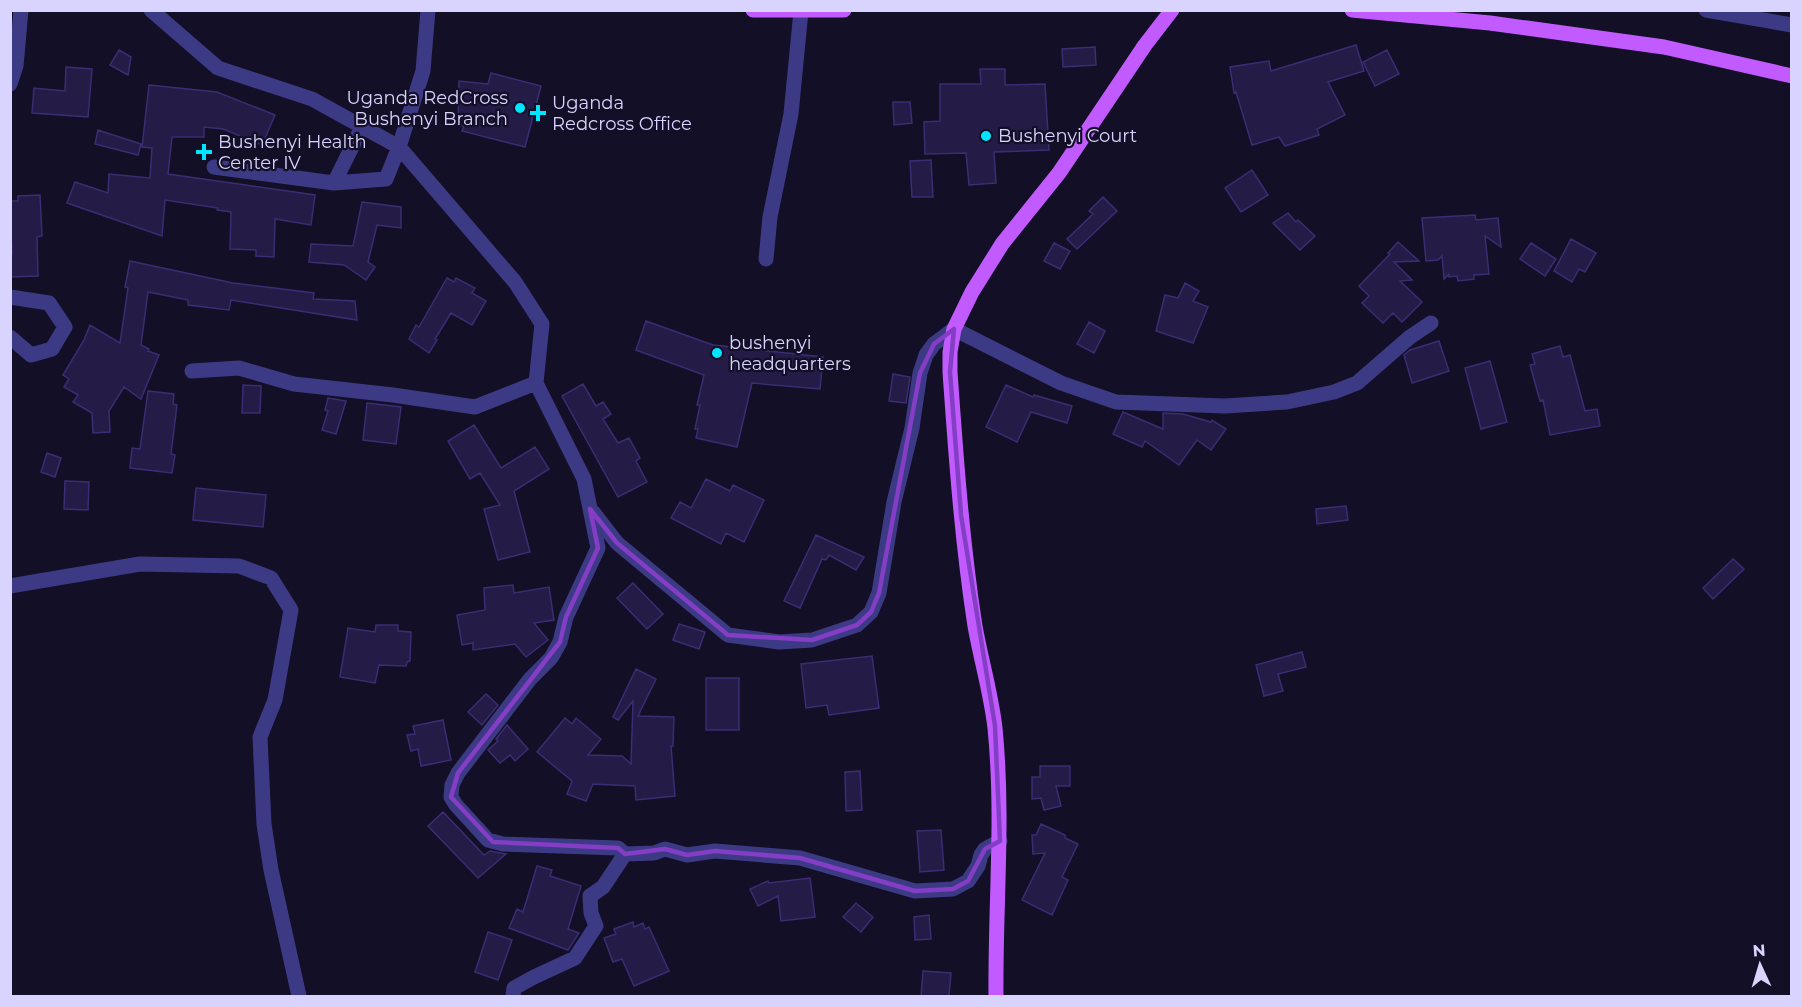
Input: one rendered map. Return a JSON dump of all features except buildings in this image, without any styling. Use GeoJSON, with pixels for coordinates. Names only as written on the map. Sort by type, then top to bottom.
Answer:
{"type":"FeatureCollection","features":[{"type":"Feature","properties":{"kind":"main road"},"geometry":{"type":"LineString","coordinates":[[753,10],[801,12],[844,10]]}},
{"type":"Feature","properties":{"kind":"main road"},"geometry":{"type":"LineString","coordinates":[[996,996],[1000,799],[995,726],[975,628],[961,515],[950,372],[950,352],[954,329],[972,292],[1002,244],[1059,172],[1145,45],[1172,10]]}},
{"type":"Feature","properties":{"kind":"main road"},"geometry":{"type":"LineString","coordinates":[[1352,10],[1490,23],[1664,47],[1791,76]]}},
{"type":"Feature","properties":{"kind":"street"},"geometry":{"type":"LineString","coordinates":[[10,84],[16,66],[21,10]]}},
{"type":"Feature","properties":{"kind":"street"},"geometry":{"type":"LineString","coordinates":[[151,10],[218,68],[312,99],[399,147],[515,282],[542,324],[536,383],[584,479],[598,548],[566,617],[560,642],[551,658],[530,679],[458,773],[452,785],[451,797],[480,832],[493,842],[618,848],[625,854],[654,853],[665,849],[687,855],[715,851],[762,857],[800,858],[915,891],[953,890],[968,881],[985,849],[1000,841]]}},
{"type":"Feature","properties":{"kind":"street"},"geometry":{"type":"LineString","coordinates":[[214,167],[334,183],[386,179],[399,147],[423,71],[428,10]]}},
{"type":"Feature","properties":{"kind":"street"},"geometry":{"type":"LineString","coordinates":[[1706,10],[1791,25]]}},
{"type":"Feature","properties":{"kind":"street"},"geometry":{"type":"LineString","coordinates":[[766,259],[770,217],[791,114],[801,12]]}},
{"type":"Feature","properties":{"kind":"street"},"geometry":{"type":"LineString","coordinates":[[334,183],[362,126]]}},
{"type":"Feature","properties":{"kind":"street"},"geometry":{"type":"LineString","coordinates":[[10,297],[49,303],[65,327],[52,349],[31,355],[10,337]]}},
{"type":"Feature","properties":{"kind":"street"},"geometry":{"type":"LineString","coordinates":[[590,509],[617,543],[728,635],[779,642],[812,640],[857,625],[871,612],[879,593],[894,502],[912,428],[920,373],[926,355],[934,344],[954,329],[1061,383],[1116,402],[1225,406],[1287,402],[1334,392],[1358,383],[1410,337],[1431,323]]}},
{"type":"Feature","properties":{"kind":"street"},"geometry":{"type":"LineString","coordinates":[[192,371],[239,368],[294,384],[381,393],[475,407],[536,383]]}},
{"type":"Feature","properties":{"kind":"street"},"geometry":{"type":"LineString","coordinates":[[10,586],[140,564],[239,566],[271,578],[291,610],[275,700],[260,737],[261,785],[271,870],[299,996]]}},
{"type":"Feature","properties":{"kind":"street"},"geometry":{"type":"LineString","coordinates":[[513,996],[514,988],[575,958],[596,926],[591,913],[590,896],[603,887],[625,854]]}},
{"type":"Feature","properties":{"kind":"highlighted area"},"geometry":{"type":"Polygon","coordinates":[[[954,329],[950,372],[961,515],[995,726],[1000,841],[985,849],[968,881],[953,889],[915,891],[800,858],[715,851],[687,855],[665,849],[625,854],[618,848],[493,842],[451,797],[458,773],[560,642],[566,617],[598,548],[590,509],[617,543],[728,635],[812,640],[857,625],[871,612],[879,593],[920,373],[934,344],[954,329]]]}},
{"type":"Feature","properties":{"kind":"place","name":"Uganda RedCross Bushenyi Branch"},"geometry":{"type":"Point","coordinates":[520,108]}},
{"type":"Feature","properties":{"kind":"place","name":"Uganda Redcross Office"},"geometry":{"type":"Point","coordinates":[538,113]}},
{"type":"Feature","properties":{"kind":"place","name":"Bushenyi Court"},"geometry":{"type":"Point","coordinates":[986,136]}},
{"type":"Feature","properties":{"kind":"place","name":"Bushenyi Health Center IV"},"geometry":{"type":"Point","coordinates":[204,152]}},
{"type":"Feature","properties":{"kind":"place","name":"bushenyi headquarters"},"geometry":{"type":"Point","coordinates":[717,353]}}]}
